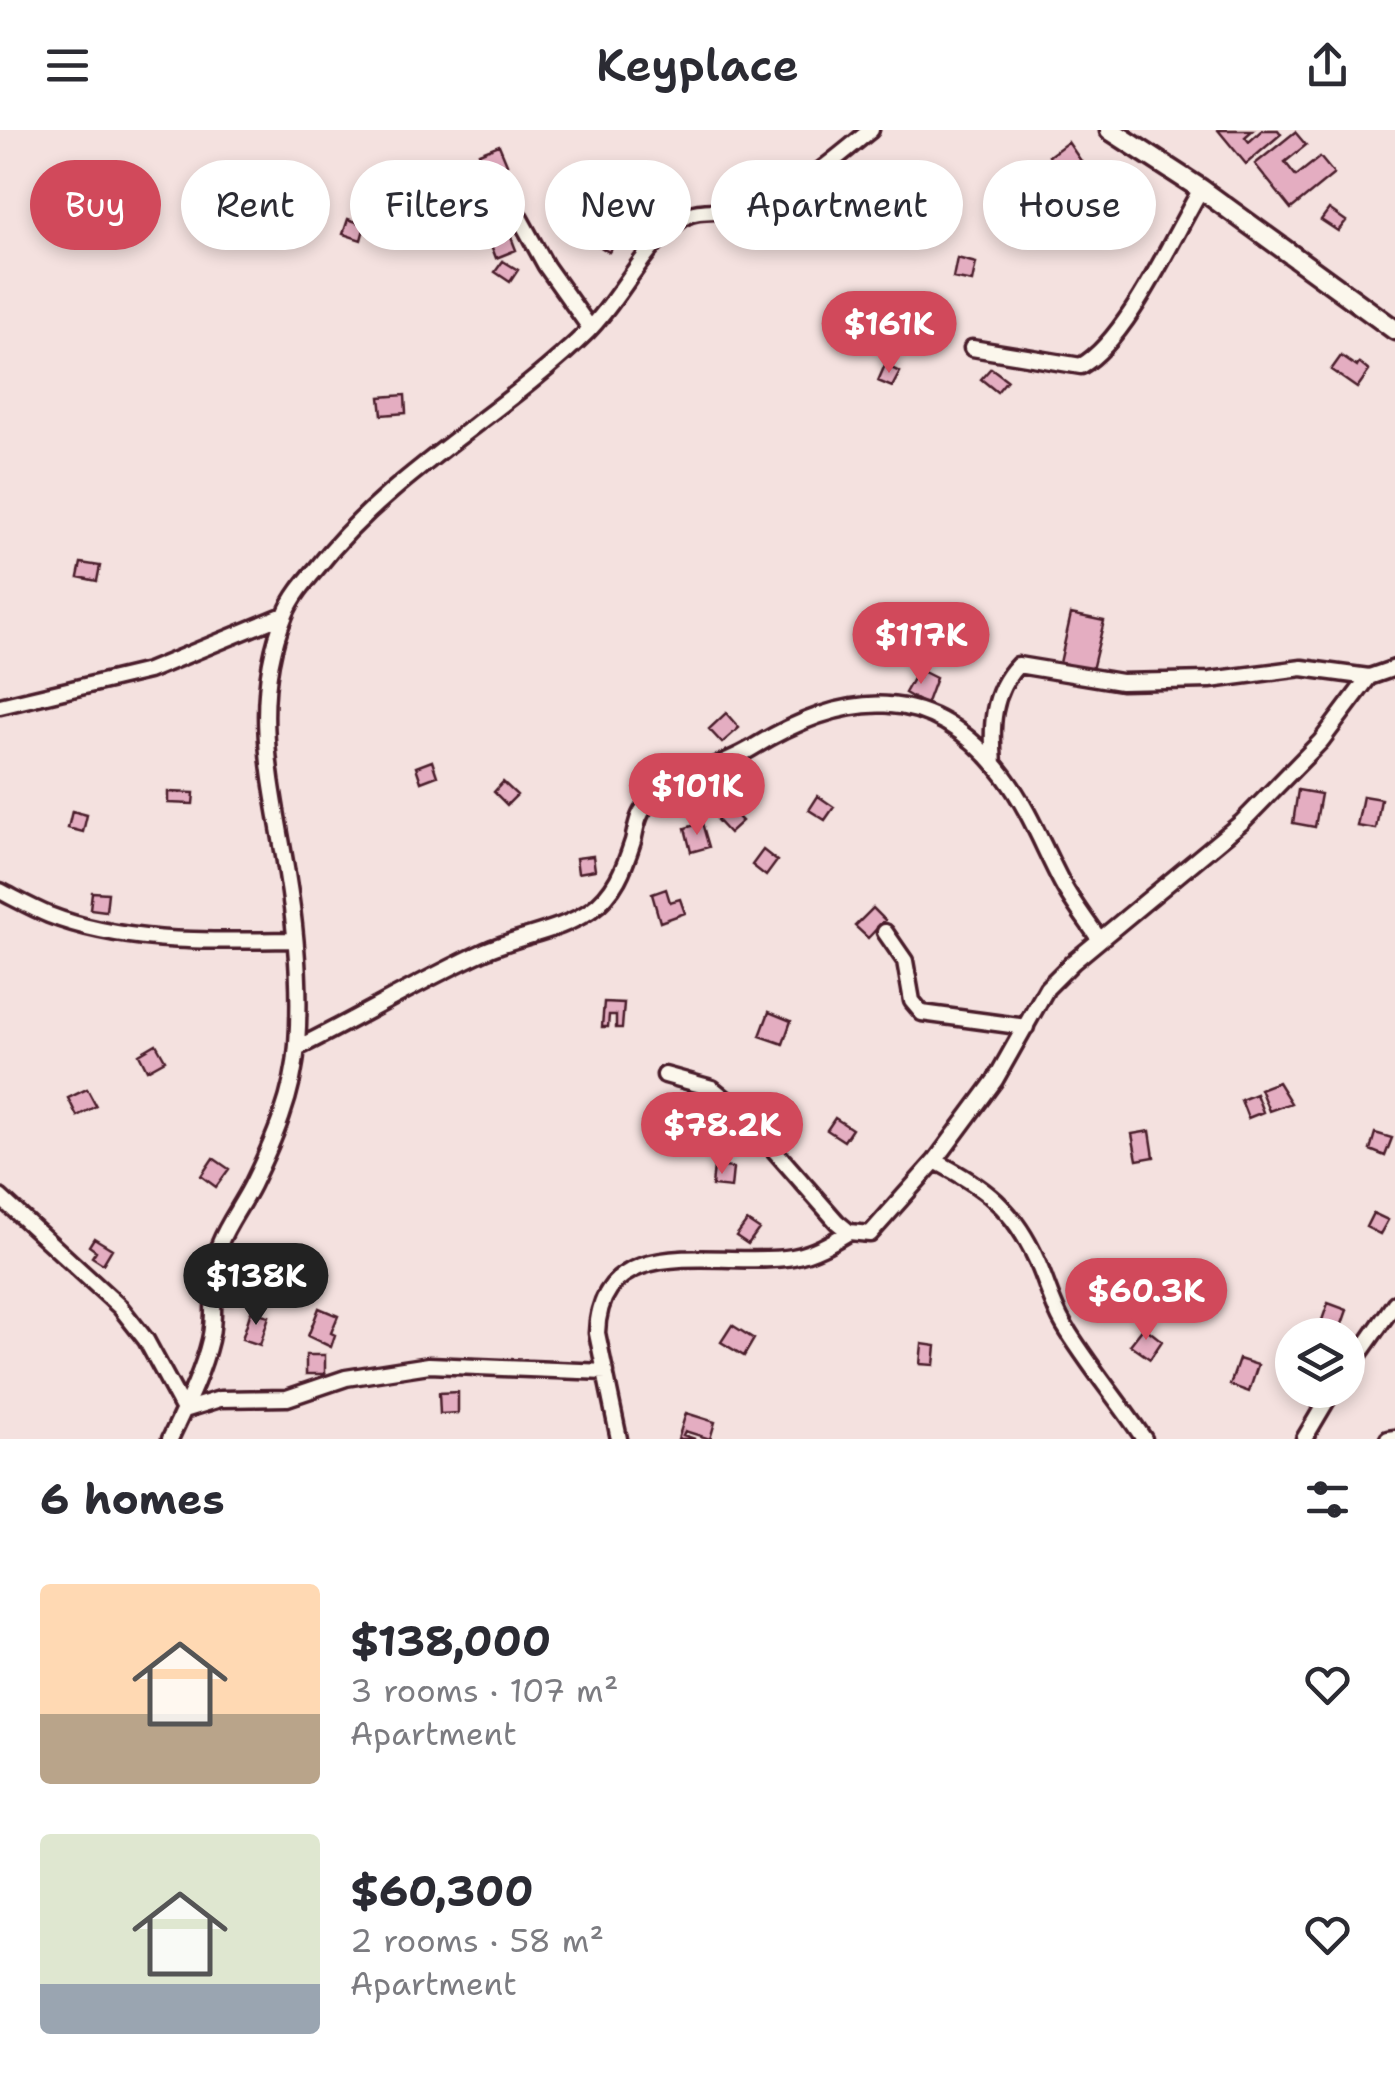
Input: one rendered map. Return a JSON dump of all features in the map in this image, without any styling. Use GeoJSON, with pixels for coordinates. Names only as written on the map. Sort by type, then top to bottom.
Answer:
{"type":"FeatureCollection","features":[{"type":"Feature","properties":{"kind":"street"},"geometry":{"type":"LineString","coordinates":[[170,1439],[210,1339],[214,1264],[220,1242],[274,1138],[297,1048],[288,877],[264,744],[267,692],[284,615],[328,553],[374,503],[546,370],[590,328],[640,261],[686,215],[733,210],[785,192],[834,161],[871,130]]}},
{"type":"Feature","properties":{"kind":"street"},"geometry":{"type":"LineString","coordinates":[[1110,130],[1201,190],[1395,330]]}},
{"type":"Feature","properties":{"kind":"street"},"geometry":{"type":"LineString","coordinates":[[972,348],[1081,366],[1096,358],[1123,326],[1201,190]]}},
{"type":"Feature","properties":{"kind":"street"},"geometry":{"type":"LineString","coordinates":[[525,228],[546,266],[590,328]]}},
{"type":"Feature","properties":{"kind":"street"},"geometry":{"type":"LineString","coordinates":[[0,706],[148,671],[284,615]]}},
{"type":"Feature","properties":{"kind":"street"},"geometry":{"type":"LineString","coordinates":[[994,765],[992,718],[1002,685],[1018,665],[1120,682],[1210,680],[1302,668],[1368,678],[1395,668]]}},
{"type":"Feature","properties":{"kind":"street"},"geometry":{"type":"LineString","coordinates":[[665,1074],[712,1088],[739,1110],[807,1190],[849,1232],[862,1236],[877,1230],[995,1080],[1047,988],[1242,822],[1321,741],[1368,678]]}},
{"type":"Feature","properties":{"kind":"street"},"geometry":{"type":"LineString","coordinates":[[297,1048],[484,951],[576,920],[608,896],[622,874],[646,806],[683,781],[746,752],[790,725],[851,704],[902,705],[949,724],[994,765],[1039,832],[1063,885],[1099,940]]}},
{"type":"Feature","properties":{"kind":"street"},"geometry":{"type":"LineString","coordinates":[[0,891],[51,916],[125,934],[176,940],[294,940]]}},
{"type":"Feature","properties":{"kind":"street"},"geometry":{"type":"LineString","coordinates":[[885,932],[905,961],[912,1001],[922,1014],[1026,1027]]}},
{"type":"Feature","properties":{"kind":"street"},"geometry":{"type":"LineString","coordinates":[[935,1161],[988,1191],[1021,1229],[1038,1262],[1054,1309],[1082,1356],[1144,1439]]}},
{"type":"Feature","properties":{"kind":"street"},"geometry":{"type":"LineString","coordinates":[[0,1198],[120,1308],[146,1340],[184,1410]]}},
{"type":"Feature","properties":{"kind":"street"},"geometry":{"type":"LineString","coordinates":[[619,1439],[597,1333],[598,1318],[614,1282],[630,1269],[659,1259],[791,1257],[828,1245],[849,1232]]}},
{"type":"Feature","properties":{"kind":"street"},"geometry":{"type":"LineString","coordinates":[[1365,1346],[1395,1303]]}},
{"type":"Feature","properties":{"kind":"street"},"geometry":{"type":"LineString","coordinates":[[184,1410],[220,1399],[287,1398],[346,1378],[428,1365],[606,1372]]}},
{"type":"Feature","properties":{"kind":"street"},"geometry":{"type":"LineString","coordinates":[[1304,1439],[1322,1408]]}},
{"type":"Feature","properties":{"kind":"building"},"geometry":{"type":"Polygon","coordinates":[[[1218,130],[1253,130],[1245,137],[1249,142],[1262,130],[1278,130],[1281,134],[1246,164],[1218,130]]]}},
{"type":"Feature","properties":{"kind":"building"},"geometry":{"type":"Polygon","coordinates":[[[1295,132],[1306,145],[1285,162],[1296,176],[1320,157],[1334,174],[1291,209],[1255,164],[1295,132]]]}},
{"type":"Feature","properties":{"kind":"building"},"geometry":{"type":"Polygon","coordinates":[[[1068,142],[1080,160],[1052,160],[1049,156],[1068,142]]]}},
{"type":"Feature","properties":{"kind":"building"},"geometry":{"type":"Polygon","coordinates":[[[499,145],[505,160],[482,160],[479,153],[499,145]]]}},
{"type":"Feature","properties":{"kind":"building"},"geometry":{"type":"Polygon","coordinates":[[[1329,209],[1346,221],[1338,231],[1321,220],[1329,209]]]}},
{"type":"Feature","properties":{"kind":"building"},"geometry":{"type":"Polygon","coordinates":[[[348,219],[350,220],[350,236],[343,234],[348,219]]]}},
{"type":"Feature","properties":{"kind":"building"},"geometry":{"type":"Polygon","coordinates":[[[493,250],[516,250],[496,258],[493,250]]]}},
{"type":"Feature","properties":{"kind":"building"},"geometry":{"type":"Polygon","coordinates":[[[957,258],[976,263],[972,282],[953,278],[957,258]]]}},
{"type":"Feature","properties":{"kind":"building"},"geometry":{"type":"Polygon","coordinates":[[[503,261],[518,270],[510,282],[495,272],[503,261]]]}},
{"type":"Feature","properties":{"kind":"building"},"geometry":{"type":"Polygon","coordinates":[[[1341,356],[1369,371],[1357,388],[1331,370],[1341,356]]]}},
{"type":"Feature","properties":{"kind":"building"},"geometry":{"type":"Polygon","coordinates":[[[885,365],[900,372],[892,387],[878,381],[885,365]]]}},
{"type":"Feature","properties":{"kind":"building"},"geometry":{"type":"Polygon","coordinates":[[[991,368],[1007,380],[997,392],[981,379],[991,368]]]}},
{"type":"Feature","properties":{"kind":"building"},"geometry":{"type":"Polygon","coordinates":[[[405,395],[406,413],[382,415],[380,397],[405,395]]]}},
{"type":"Feature","properties":{"kind":"building"},"geometry":{"type":"Polygon","coordinates":[[[81,563],[100,566],[97,581],[78,577],[81,563]]]}},
{"type":"Feature","properties":{"kind":"building"},"geometry":{"type":"Polygon","coordinates":[[[1071,614],[1104,621],[1092,670],[1060,663],[1071,614]]]}},
{"type":"Feature","properties":{"kind":"building"},"geometry":{"type":"Polygon","coordinates":[[[922,671],[936,678],[926,705],[905,693],[915,675],[919,677],[922,671]]]}},
{"type":"Feature","properties":{"kind":"building"},"geometry":{"type":"Polygon","coordinates":[[[726,713],[739,728],[722,743],[709,729],[726,713]]]}},
{"type":"Feature","properties":{"kind":"building"},"geometry":{"type":"Polygon","coordinates":[[[432,761],[437,776],[421,782],[416,767],[432,761]]]}},
{"type":"Feature","properties":{"kind":"building"},"geometry":{"type":"Polygon","coordinates":[[[503,782],[517,795],[507,805],[494,792],[503,782]]]}},
{"type":"Feature","properties":{"kind":"building"},"geometry":{"type":"Polygon","coordinates":[[[1298,790],[1321,794],[1315,827],[1293,823],[1298,790]]]}},
{"type":"Feature","properties":{"kind":"building"},"geometry":{"type":"Polygon","coordinates":[[[168,792],[194,793],[193,804],[168,803],[168,792]]]}},
{"type":"Feature","properties":{"kind":"building"},"geometry":{"type":"Polygon","coordinates":[[[818,796],[834,807],[825,820],[809,810],[818,796]]]}},
{"type":"Feature","properties":{"kind":"building"},"geometry":{"type":"Polygon","coordinates":[[[1363,796],[1381,799],[1376,829],[1357,826],[1363,796]]]}},
{"type":"Feature","properties":{"kind":"building"},"geometry":{"type":"Polygon","coordinates":[[[729,808],[742,821],[729,833],[717,820],[729,808]]]}},
{"type":"Feature","properties":{"kind":"building"},"geometry":{"type":"Polygon","coordinates":[[[72,811],[87,815],[83,832],[68,828],[72,811]]]}},
{"type":"Feature","properties":{"kind":"building"},"geometry":{"type":"Polygon","coordinates":[[[702,823],[709,847],[691,852],[685,828],[702,823]]]}},
{"type":"Feature","properties":{"kind":"building"},"geometry":{"type":"Polygon","coordinates":[[[763,850],[777,861],[766,876],[752,865],[763,850]]]}},
{"type":"Feature","properties":{"kind":"building"},"geometry":{"type":"Polygon","coordinates":[[[593,856],[595,870],[578,873],[576,858],[593,856]]]}},
{"type":"Feature","properties":{"kind":"building"},"geometry":{"type":"Polygon","coordinates":[[[666,889],[670,902],[680,899],[685,913],[660,922],[652,894],[666,889]]]}},
{"type":"Feature","properties":{"kind":"building"},"geometry":{"type":"Polygon","coordinates":[[[92,892],[108,893],[106,911],[90,909],[92,892]]]}},
{"type":"Feature","properties":{"kind":"building"},"geometry":{"type":"Polygon","coordinates":[[[873,908],[885,920],[868,938],[855,926],[873,908]]]}},
{"type":"Feature","properties":{"kind":"building"},"geometry":{"type":"Polygon","coordinates":[[[604,1002],[624,1003],[622,1028],[616,1028],[616,1015],[609,1015],[608,1027],[602,1027],[604,1002]]]}},
{"type":"Feature","properties":{"kind":"building"},"geometry":{"type":"Polygon","coordinates":[[[769,1012],[791,1021],[783,1044],[760,1036],[769,1012]]]}},
{"type":"Feature","properties":{"kind":"building"},"geometry":{"type":"Polygon","coordinates":[[[156,1044],[165,1060],[147,1070],[139,1054],[156,1044]]]}},
{"type":"Feature","properties":{"kind":"building"},"geometry":{"type":"Polygon","coordinates":[[[1278,1082],[1291,1103],[1269,1111],[1260,1089],[1278,1082]]]}},
{"type":"Feature","properties":{"kind":"building"},"geometry":{"type":"Polygon","coordinates":[[[87,1089],[96,1106],[77,1116],[68,1098],[87,1089]]]}},
{"type":"Feature","properties":{"kind":"building"},"geometry":{"type":"Polygon","coordinates":[[[1256,1094],[1263,1112],[1248,1118],[1241,1100],[1256,1094]]]}},
{"type":"Feature","properties":{"kind":"building"},"geometry":{"type":"Polygon","coordinates":[[[835,1118],[852,1129],[844,1141],[827,1130],[835,1118]]]}},
{"type":"Feature","properties":{"kind":"building"},"geometry":{"type":"Polygon","coordinates":[[[1150,1131],[1154,1157],[1137,1160],[1132,1134],[1150,1131]]]}},
{"type":"Feature","properties":{"kind":"building"},"geometry":{"type":"Polygon","coordinates":[[[1375,1133],[1392,1138],[1385,1156],[1370,1150],[1375,1133]]]}},
{"type":"Feature","properties":{"kind":"building"},"geometry":{"type":"Polygon","coordinates":[[[213,1158],[229,1169],[216,1187],[201,1176],[213,1158]]]}},
{"type":"Feature","properties":{"kind":"building"},"geometry":{"type":"Polygon","coordinates":[[[714,1166],[733,1168],[731,1188],[712,1186],[714,1166]]]}},
{"type":"Feature","properties":{"kind":"building"},"geometry":{"type":"Polygon","coordinates":[[[1373,1213],[1388,1220],[1380,1234],[1366,1227],[1373,1213]]]}},
{"type":"Feature","properties":{"kind":"building"},"geometry":{"type":"Polygon","coordinates":[[[747,1221],[759,1229],[748,1244],[736,1236],[747,1221]]]}},
{"type":"Feature","properties":{"kind":"building"},"geometry":{"type":"Polygon","coordinates":[[[94,1238],[112,1249],[103,1264],[92,1257],[96,1251],[89,1246],[94,1238]]]}},
{"type":"Feature","properties":{"kind":"building"},"geometry":{"type":"Polygon","coordinates":[[[1328,1303],[1347,1310],[1344,1318],[1323,1318],[1328,1303]]]}},
{"type":"Feature","properties":{"kind":"building"},"geometry":{"type":"Polygon","coordinates":[[[319,1308],[338,1316],[331,1333],[335,1335],[331,1347],[308,1336],[319,1308]]]}},
{"type":"Feature","properties":{"kind":"building"},"geometry":{"type":"Polygon","coordinates":[[[251,1311],[269,1316],[260,1345],[242,1339],[251,1311]]]}},
{"type":"Feature","properties":{"kind":"building"},"geometry":{"type":"Polygon","coordinates":[[[732,1325],[754,1339],[744,1356],[721,1342],[732,1325]]]}},
{"type":"Feature","properties":{"kind":"building"},"geometry":{"type":"Polygon","coordinates":[[[1144,1327],[1162,1341],[1150,1359],[1130,1345],[1144,1327]]]}},
{"type":"Feature","properties":{"kind":"building"},"geometry":{"type":"Polygon","coordinates":[[[922,1344],[936,1346],[934,1365],[920,1364],[922,1344]]]}},
{"type":"Feature","properties":{"kind":"building"},"geometry":{"type":"Polygon","coordinates":[[[306,1355],[325,1355],[325,1374],[306,1374],[306,1355]]]}},
{"type":"Feature","properties":{"kind":"building"},"geometry":{"type":"Polygon","coordinates":[[[1239,1359],[1258,1365],[1249,1392],[1230,1385],[1239,1359]]]}},
{"type":"Feature","properties":{"kind":"building"},"geometry":{"type":"Polygon","coordinates":[[[458,1392],[458,1413],[440,1414],[439,1393],[458,1392]]]}},
{"type":"Feature","properties":{"kind":"building"},"geometry":{"type":"Polygon","coordinates":[[[686,1413],[715,1422],[710,1439],[685,1431],[683,1435],[695,1439],[678,1439],[686,1413]]]}}]}
